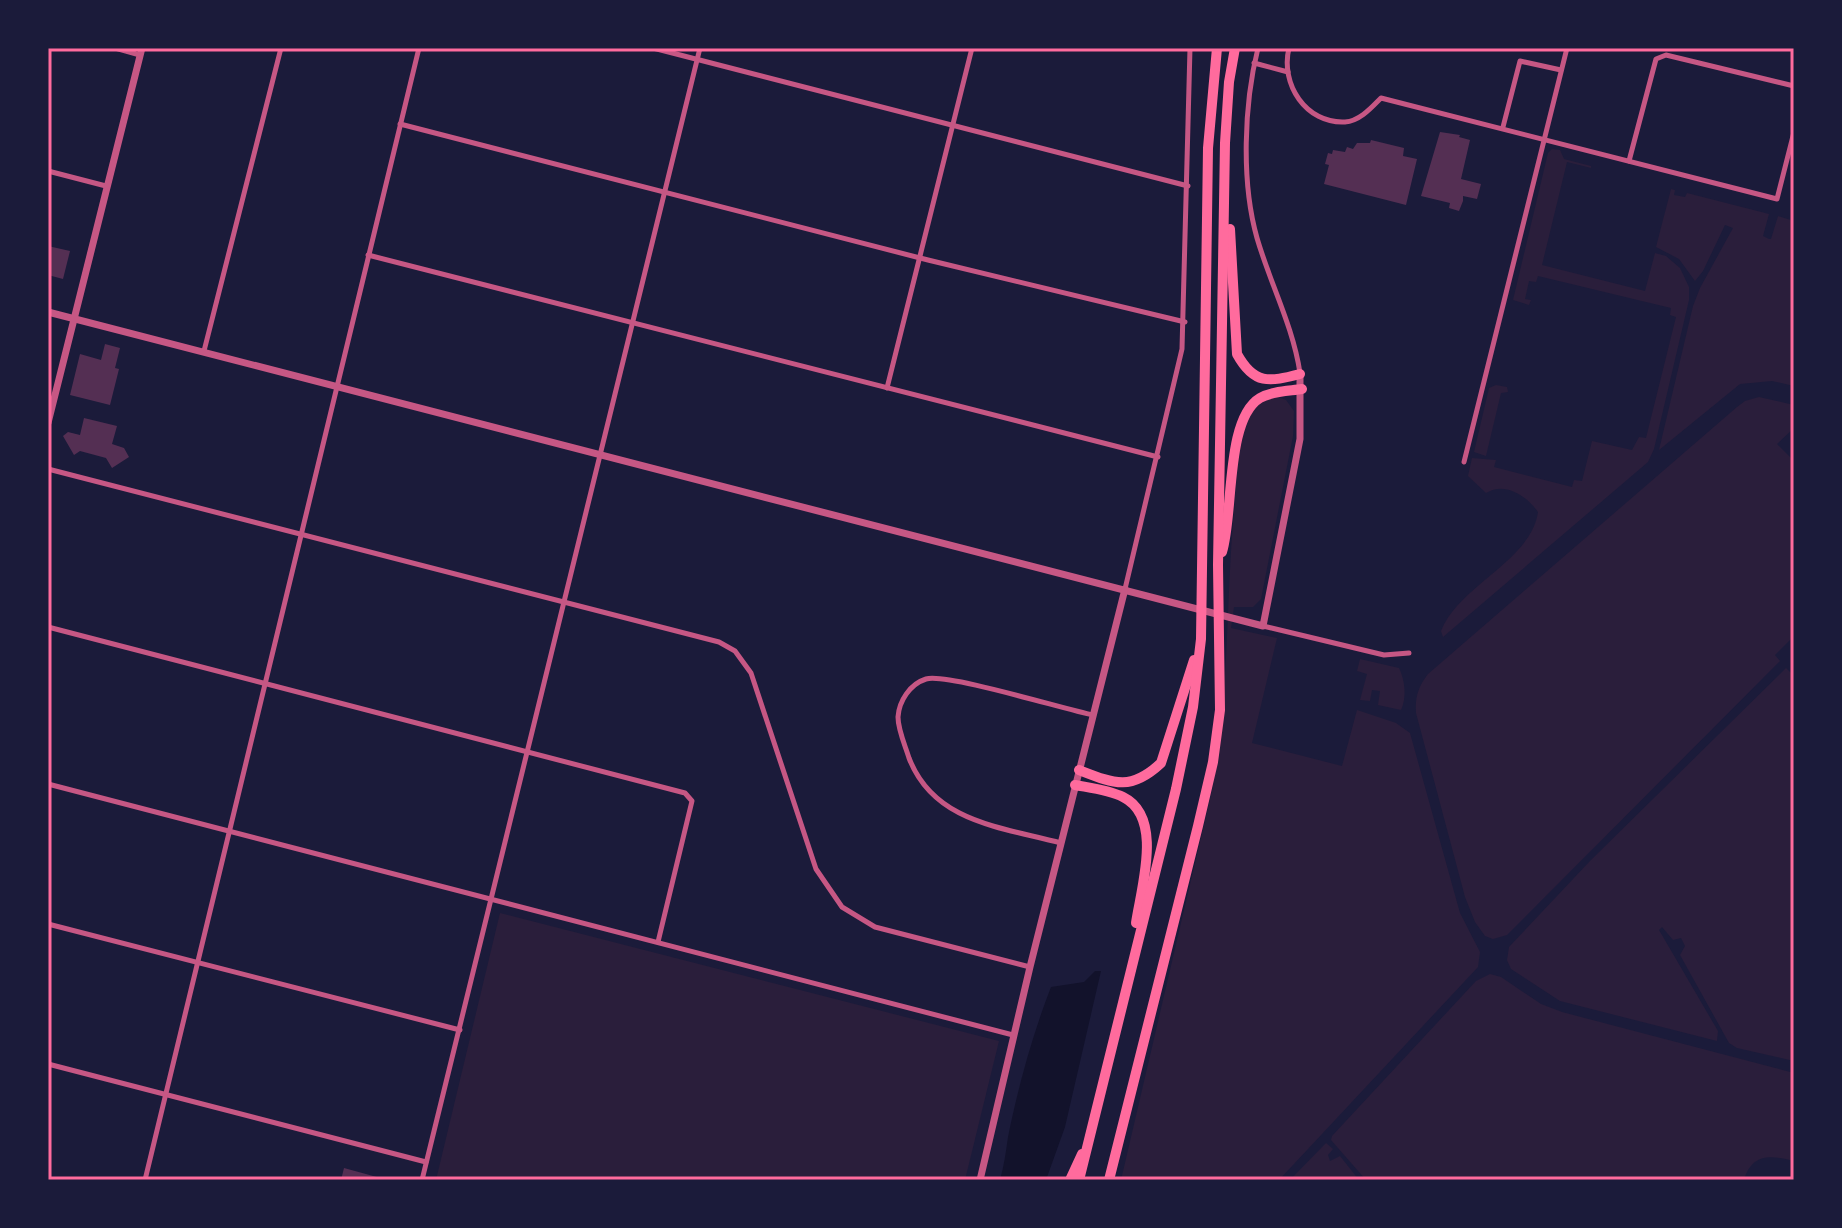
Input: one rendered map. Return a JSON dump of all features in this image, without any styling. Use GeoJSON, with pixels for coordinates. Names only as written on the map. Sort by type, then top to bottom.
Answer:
{"type":"FeatureCollection","features":[{"type":"Feature","properties":{"kind":"highway"},"geometry":{"type":"LineString","coordinates":[[1079,1180],[1193,707],[1201,639],[1208,148],[1217,48]]}},
{"type":"Feature","properties":{"kind":"highway"},"geometry":{"type":"LineString","coordinates":[[1110,1180],[1213,762],[1220,710],[1218,565],[1225,143],[1235,48]]}},
{"type":"Feature","properties":{"kind":"highway"},"geometry":{"type":"LineString","coordinates":[[1225,143],[1237,354],[1246,370],[1259,379],[1277,380],[1300,374]]}},
{"type":"Feature","properties":{"kind":"highway"},"geometry":{"type":"LineString","coordinates":[[1218,565],[1227,534],[1236,439],[1244,414],[1262,396],[1302,389]]}},
{"type":"Feature","properties":{"kind":"highway"},"geometry":{"type":"LineString","coordinates":[[1079,770],[1107,780],[1129,783],[1148,775],[1161,763],[1201,639]]}},
{"type":"Feature","properties":{"kind":"highway"},"geometry":{"type":"LineString","coordinates":[[1075,785],[1126,798],[1143,816],[1149,845],[1123,998]]}},
{"type":"Feature","properties":{"kind":"highway"},"geometry":{"type":"LineString","coordinates":[[1070,1180],[1088,1142]]}},
{"type":"Feature","properties":{"kind":"street"},"geometry":{"type":"LineString","coordinates":[[48,423],[141,51],[115,48]]}},
{"type":"Feature","properties":{"kind":"street"},"geometry":{"type":"LineString","coordinates":[[204,351],[281,48]]}},
{"type":"Feature","properties":{"kind":"street"},"geometry":{"type":"LineString","coordinates":[[145,1180],[419,48]]}},
{"type":"Feature","properties":{"kind":"street"},"geometry":{"type":"LineString","coordinates":[[653,48],[1188,186]]}},
{"type":"Feature","properties":{"kind":"street"},"geometry":{"type":"LineString","coordinates":[[422,1180],[700,48]]}},
{"type":"Feature","properties":{"kind":"street"},"geometry":{"type":"LineString","coordinates":[[887,388],[972,48]]}},
{"type":"Feature","properties":{"kind":"street"},"geometry":{"type":"LineString","coordinates":[[980,1180],[1013,1035],[1174,392],[1185,322],[1190,48]]}},
{"type":"Feature","properties":{"kind":"street"},"geometry":{"type":"LineString","coordinates":[[1258,48],[1248,142],[1250,209],[1257,238],[1297,351],[1302,389],[1300,439],[1263,626]]}},
{"type":"Feature","properties":{"kind":"street"},"geometry":{"type":"LineString","coordinates":[[1289,48],[1290,85],[1303,107],[1321,117],[1346,122],[1366,114],[1381,98],[1777,199],[1794,132]]}},
{"type":"Feature","properties":{"kind":"street"},"geometry":{"type":"LineString","coordinates":[[1464,462],[1567,48]]}},
{"type":"Feature","properties":{"kind":"street"},"geometry":{"type":"LineString","coordinates":[[1629,161],[1656,59],[1666,55],[1794,86]]}},
{"type":"Feature","properties":{"kind":"street"},"geometry":{"type":"LineString","coordinates":[[1503,127],[1520,61],[1561,70]]}},
{"type":"Feature","properties":{"kind":"street"},"geometry":{"type":"LineString","coordinates":[[1254,63],[1289,72]]}},
{"type":"Feature","properties":{"kind":"street"},"geometry":{"type":"LineString","coordinates":[[400,124],[1185,322]]}},
{"type":"Feature","properties":{"kind":"street"},"geometry":{"type":"LineString","coordinates":[[48,171],[106,186]]}},
{"type":"Feature","properties":{"kind":"street"},"geometry":{"type":"LineString","coordinates":[[368,255],[1158,457]]}},
{"type":"Feature","properties":{"kind":"street"},"geometry":{"type":"LineString","coordinates":[[48,312],[1242,621],[1384,655],[1409,653]]}},
{"type":"Feature","properties":{"kind":"street"},"geometry":{"type":"LineString","coordinates":[[48,469],[719,642],[731,648],[751,673],[816,869],[842,907],[875,927],[1030,967]]}},
{"type":"Feature","properties":{"kind":"street"},"geometry":{"type":"LineString","coordinates":[[48,627],[527,751],[691,797],[658,942]]}},
{"type":"Feature","properties":{"kind":"street"},"geometry":{"type":"LineString","coordinates":[[1061,843],[972,820],[938,802],[915,773],[898,715],[907,692],[927,679],[952,681],[1093,715]]}},
{"type":"Feature","properties":{"kind":"street"},"geometry":{"type":"LineString","coordinates":[[48,784],[1013,1035]]}},
{"type":"Feature","properties":{"kind":"street"},"geometry":{"type":"LineString","coordinates":[[48,924],[460,1030]]}},
{"type":"Feature","properties":{"kind":"street"},"geometry":{"type":"LineString","coordinates":[[48,1064],[427,1162]]}},
{"type":"Feature","properties":{"kind":"shaded area"},"geometry":{"type":"Polygon","coordinates":[[[1552,149],[1560,150],[1564,159],[1591,168],[1567,162],[1542,265],[1645,291],[1655,253],[1666,256],[1680,268],[1689,287],[1689,300],[1654,449],[1648,462],[1443,637],[1441,631],[1450,615],[1522,545],[1533,529],[1538,512],[1515,492],[1501,489],[1486,493],[1468,476],[1472,458],[1496,460],[1494,467],[1572,487],[1574,480],[1582,481],[1592,441],[1632,450],[1639,437],[1646,438],[1676,317],[1670,315],[1671,308],[1538,276],[1536,282],[1529,281],[1525,299],[1531,300],[1529,305],[1513,300],[1548,153],[1552,149]]]}},
{"type":"Feature","properties":{"kind":"shaded area"},"geometry":{"type":"Polygon","coordinates":[[[1671,189],[1675,190],[1674,195],[1685,197],[1687,193],[1769,214],[1763,236],[1769,239],[1778,216],[1794,221],[1794,386],[1772,381],[1740,384],[1659,450],[1693,306],[1733,228],[1725,225],[1695,281],[1679,259],[1656,247],[1671,189]]]}},
{"type":"Feature","properties":{"kind":"shaded area"},"geometry":{"type":"Polygon","coordinates":[[[1496,385],[1507,387],[1508,392],[1501,393],[1486,456],[1474,452],[1489,388],[1496,385]]]}},
{"type":"Feature","properties":{"kind":"shaded area"},"geometry":{"type":"Polygon","coordinates":[[[1276,396],[1286,400],[1294,411],[1293,436],[1261,599],[1253,607],[1234,607],[1231,628],[1277,638],[1252,743],[1342,766],[1357,710],[1396,723],[1410,733],[1460,913],[1480,952],[1478,967],[1279,1180],[1121,1180],[1213,786],[1222,717],[1231,544],[1241,440],[1253,410],[1276,396]]]}},
{"type":"Feature","properties":{"kind":"shaded area"},"geometry":{"type":"Polygon","coordinates":[[[1759,397],[1794,405],[1794,428],[1777,444],[1794,461],[1794,636],[1775,655],[1780,661],[1507,935],[1493,939],[1485,936],[1475,922],[1465,897],[1416,713],[1422,683],[1428,674],[1737,407],[1759,397]]]}},
{"type":"Feature","properties":{"kind":"shaded area"},"geometry":{"type":"Polygon","coordinates":[[[1360,659],[1399,668],[1404,689],[1401,710],[1378,705],[1380,691],[1372,690],[1370,701],[1360,700],[1367,674],[1357,671],[1360,659]]]}},
{"type":"Feature","properties":{"kind":"shaded area"},"geometry":{"type":"Polygon","coordinates":[[[1786,668],[1794,676],[1794,1061],[1737,1048],[1729,1043],[1680,955],[1685,946],[1681,938],[1673,940],[1662,927],[1659,930],[1718,1031],[1717,1041],[1560,1001],[1511,969],[1507,960],[1509,947],[1590,861],[1786,668]]]}},
{"type":"Feature","properties":{"kind":"shaded area"},"geometry":{"type":"Polygon","coordinates":[[[500,913],[999,1041],[965,1180],[436,1180],[500,913]]]}},
{"type":"Feature","properties":{"kind":"shaded area"},"geometry":{"type":"Polygon","coordinates":[[[1095,971],[1101,971],[1065,1127],[1046,1180],[1000,1180],[1021,1080],[1051,987],[1084,982],[1095,971]]]}},
{"type":"Feature","properties":{"kind":"shaded area"},"geometry":{"type":"Polygon","coordinates":[[[1490,974],[1501,977],[1541,1004],[1562,1012],[1794,1073],[1794,1161],[1763,1158],[1752,1165],[1744,1180],[1366,1180],[1331,1140],[1332,1136],[1476,981],[1490,974]]]}},
{"type":"Feature","properties":{"kind":"shaded area"},"geometry":{"type":"Polygon","coordinates":[[[1326,1143],[1333,1149],[1328,1155],[1330,1161],[1340,1156],[1359,1180],[1290,1180],[1326,1143]]]}},
{"type":"Feature","properties":{"kind":"building"},"geometry":{"type":"Polygon","coordinates":[[[1440,132],[1470,140],[1461,179],[1481,184],[1477,199],[1463,196],[1459,211],[1449,208],[1450,203],[1421,196],[1440,132]]]}},
{"type":"Feature","properties":{"kind":"building"},"geometry":{"type":"Polygon","coordinates":[[[1371,140],[1404,148],[1403,156],[1417,159],[1406,205],[1324,184],[1329,165],[1325,164],[1328,153],[1332,154],[1333,150],[1345,152],[1347,147],[1353,149],[1357,143],[1370,143],[1371,140]]]}},
{"type":"Feature","properties":{"kind":"building"},"geometry":{"type":"Polygon","coordinates":[[[48,246],[70,251],[63,279],[48,275],[48,246]]]}},
{"type":"Feature","properties":{"kind":"building"},"geometry":{"type":"Polygon","coordinates":[[[105,344],[120,348],[115,368],[119,369],[110,405],[70,395],[80,354],[101,360],[105,344]]]}},
{"type":"Feature","properties":{"kind":"building"},"geometry":{"type":"Polygon","coordinates":[[[84,418],[117,426],[112,444],[124,448],[129,457],[112,468],[106,458],[80,451],[74,455],[63,436],[68,432],[80,435],[84,418]]]}},
{"type":"Feature","properties":{"kind":"building"},"geometry":{"type":"Polygon","coordinates":[[[344,1168],[384,1179],[384,1180],[341,1180],[344,1168]]]}}]}
